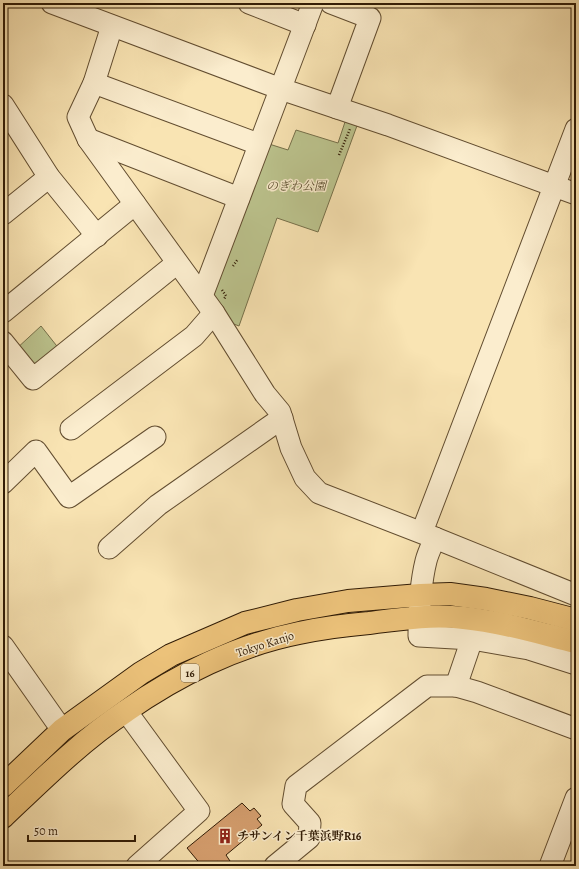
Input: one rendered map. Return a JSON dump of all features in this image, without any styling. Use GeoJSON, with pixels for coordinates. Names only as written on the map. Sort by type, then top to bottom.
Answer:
{"type":"FeatureCollection","features":[{"type":"Feature","properties":{"kind":"highway","name":"Tokyo Kanjo"},"geometry":{"type":"LineString","coordinates":[[3,786],[62,730],[118,689],[171,655],[245,623],[297,610],[348,601],[420,594],[450,594],[486,599],[530,608],[576,620]]}},
{"type":"Feature","properties":{"kind":"highway","name":"Tokyo Kanjo"},"geometry":{"type":"LineString","coordinates":[[3,817],[84,743],[126,711],[179,679],[215,661],[258,644],[299,633],[353,624],[419,617],[463,618],[500,624],[576,642]]}},
{"type":"Feature","properties":{"kind":"street"},"geometry":{"type":"LineString","coordinates":[[52,3],[281,89],[347,111],[576,194]]}},
{"type":"Feature","properties":{"kind":"street"},"geometry":{"type":"LineString","coordinates":[[249,3],[305,25]]}},
{"type":"Feature","properties":{"kind":"street"},"geometry":{"type":"LineString","coordinates":[[202,296],[258,144],[281,89],[313,3]]}},
{"type":"Feature","properties":{"kind":"street"},"geometry":{"type":"LineString","coordinates":[[331,3],[370,18],[347,111]]}},
{"type":"Feature","properties":{"kind":"street"},"geometry":{"type":"LineString","coordinates":[[112,26],[94,83],[78,117],[88,139],[214,313],[265,394],[280,412],[291,448],[305,478],[319,493],[576,595]]}},
{"type":"Feature","properties":{"kind":"street"},"geometry":{"type":"LineString","coordinates":[[94,83],[258,144]]}},
{"type":"Feature","properties":{"kind":"street"},"geometry":{"type":"LineString","coordinates":[[5,112],[49,178],[97,236]]}},
{"type":"Feature","properties":{"kind":"street"},"geometry":{"type":"LineString","coordinates":[[576,129],[428,535],[426,560],[420,594],[419,617],[419,636],[472,639],[529,649],[576,664]]}},
{"type":"Feature","properties":{"kind":"street"},"geometry":{"type":"LineString","coordinates":[[88,139],[239,198]]}},
{"type":"Feature","properties":{"kind":"street"},"geometry":{"type":"LineString","coordinates":[[3,214],[49,178]]}},
{"type":"Feature","properties":{"kind":"street"},"geometry":{"type":"LineString","coordinates":[[3,312],[135,204]]}},
{"type":"Feature","properties":{"kind":"street"},"geometry":{"type":"LineString","coordinates":[[3,342],[33,379],[177,263]]}},
{"type":"Feature","properties":{"kind":"street"},"geometry":{"type":"LineString","coordinates":[[71,429],[194,336],[214,313]]}},
{"type":"Feature","properties":{"kind":"street"},"geometry":{"type":"LineString","coordinates":[[109,548],[158,505],[282,418]]}},
{"type":"Feature","properties":{"kind":"street"},"geometry":{"type":"LineString","coordinates":[[3,483],[36,451],[69,497],[155,437]]}},
{"type":"Feature","properties":{"kind":"street"},"geometry":{"type":"LineString","coordinates":[[456,686],[472,639]]}},
{"type":"Feature","properties":{"kind":"street"},"geometry":{"type":"LineString","coordinates":[[3,646],[62,730]]}},
{"type":"Feature","properties":{"kind":"street"},"geometry":{"type":"LineString","coordinates":[[275,866],[309,838],[310,823],[293,804],[296,786],[427,686],[456,686],[477,692],[576,729]]}},
{"type":"Feature","properties":{"kind":"street"},"geometry":{"type":"LineString","coordinates":[[126,711],[199,811],[143,864]]}},
{"type":"Feature","properties":{"kind":"street"},"geometry":{"type":"LineString","coordinates":[[550,866],[576,798]]}},
{"type":"Feature","properties":{"kind":"path"},"geometry":{"type":"LineString","coordinates":[[339,155],[347,111]]}},
{"type":"Feature","properties":{"kind":"green space","name":"のぎわ公園"},"geometry":{"type":"Polygon","coordinates":[[[346,119],[358,123],[318,232],[277,218],[239,326],[226,321],[210,289],[266,143],[288,150],[296,130],[338,143],[346,119]]]}},
{"type":"Feature","properties":{"kind":"green space"},"geometry":{"type":"Polygon","coordinates":[[[41,326],[60,350],[40,368],[29,366],[15,350],[41,326]]]}},
{"type":"Feature","properties":{"kind":"building","name":"チサンイン千葉浜野R16"},"geometry":{"type":"Polygon","coordinates":[[[242,803],[250,811],[254,808],[261,816],[257,819],[262,825],[226,855],[232,864],[229,866],[222,866],[218,861],[212,866],[202,866],[187,848],[242,803]]]}},
{"type":"Feature","properties":{"kind":"place","name":"チサンイン千葉浜野R16"},"geometry":{"type":"Point","coordinates":[225,836]}}]}
